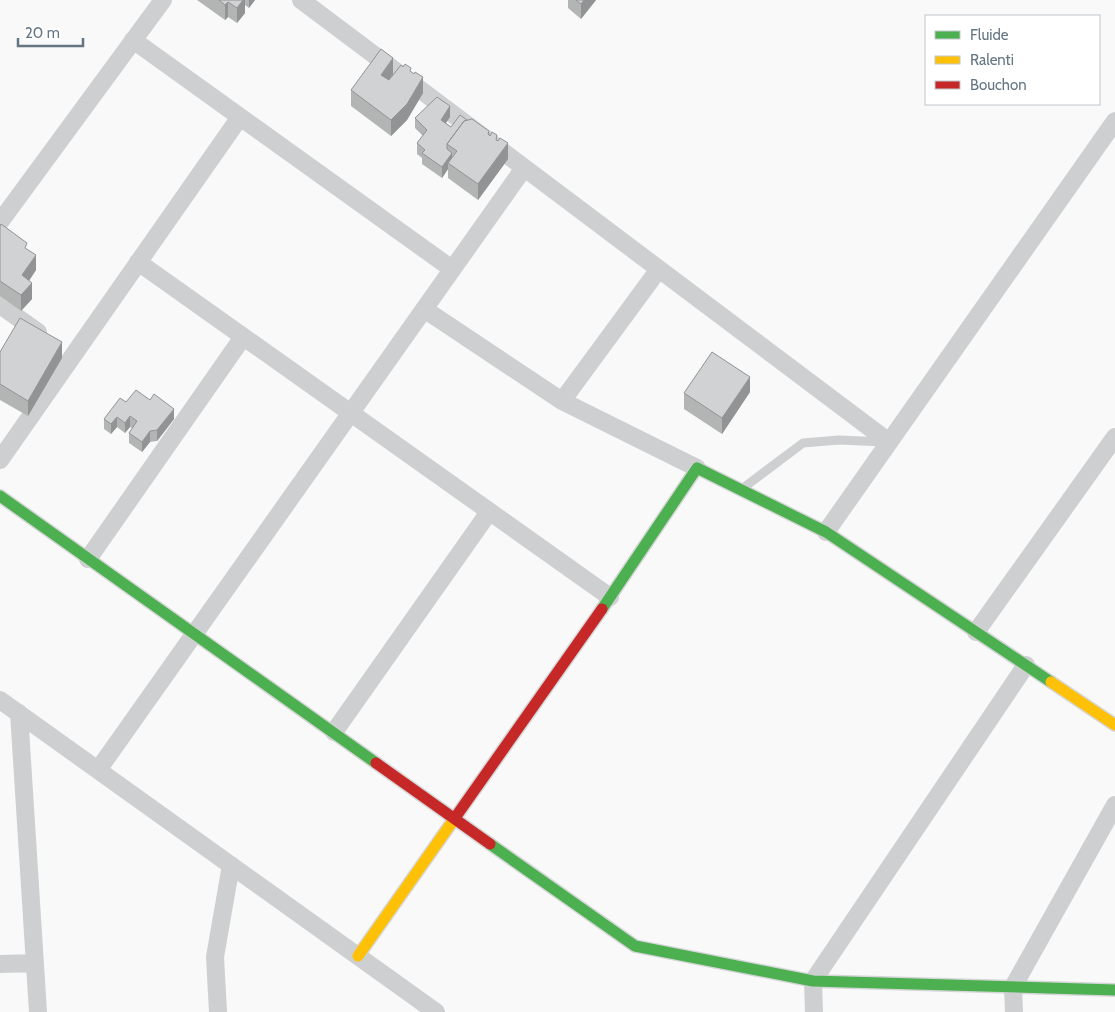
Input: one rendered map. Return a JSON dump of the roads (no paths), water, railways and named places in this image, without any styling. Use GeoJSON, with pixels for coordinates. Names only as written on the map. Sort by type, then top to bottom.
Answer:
{"type":"FeatureCollection","features":[{"type":"Feature","properties":{"kind":"street"},"geometry":{"type":"LineString","coordinates":[[0,222],[163,0]]}},
{"type":"Feature","properties":{"kind":"street"},"geometry":{"type":"LineString","coordinates":[[301,0],[889,442]]}},
{"type":"Feature","properties":{"kind":"street"},"geometry":{"type":"LineString","coordinates":[[133,40],[452,269]]}},
{"type":"Feature","properties":{"kind":"street"},"geometry":{"type":"LineString","coordinates":[[0,460],[240,118]]}},
{"type":"Feature","properties":{"kind":"street"},"geometry":{"type":"LineString","coordinates":[[826,532],[1115,121]]}},
{"type":"Feature","properties":{"kind":"street"},"geometry":{"type":"LineString","coordinates":[[98,770],[524,168]]}},
{"type":"Feature","properties":{"kind":"street"},"geometry":{"type":"LineString","coordinates":[[138,262],[610,597]]}},
{"type":"Feature","properties":{"kind":"street"},"geometry":{"type":"LineString","coordinates":[[562,401],[658,269]]}},
{"type":"Feature","properties":{"kind":"street"},"geometry":{"type":"LineString","coordinates":[[0,305],[72,356]]}},
{"type":"Feature","properties":{"kind":"street"},"geometry":{"type":"LineString","coordinates":[[424,309],[562,401],[826,532],[1115,725]]}},
{"type":"Feature","properties":{"kind":"street"},"geometry":{"type":"LineString","coordinates":[[88,558],[243,337]]}},
{"type":"Feature","properties":{"kind":"street"},"geometry":{"type":"LineString","coordinates":[[976,632],[1115,437]]}},
{"type":"Feature","properties":{"kind":"street"},"geometry":{"type":"LineString","coordinates":[[358,956],[610,597],[697,468]]}},
{"type":"Feature","properties":{"kind":"street"},"geometry":{"type":"LineString","coordinates":[[0,496],[635,946],[813,981],[1115,990]]}},
{"type":"Feature","properties":{"kind":"street"},"geometry":{"type":"LineString","coordinates":[[334,732],[490,512]]}},
{"type":"Feature","properties":{"kind":"street"},"geometry":{"type":"LineString","coordinates":[[814,1012],[813,981],[1026,666]]}},
{"type":"Feature","properties":{"kind":"street"},"geometry":{"type":"LineString","coordinates":[[0,700],[436,1012]]}},
{"type":"Feature","properties":{"kind":"street"},"geometry":{"type":"LineString","coordinates":[[19,713],[38,1012]]}},
{"type":"Feature","properties":{"kind":"street"},"geometry":{"type":"LineString","coordinates":[[1014,1012],[1013,987],[1115,805]]}},
{"type":"Feature","properties":{"kind":"street"},"geometry":{"type":"LineString","coordinates":[[218,1012],[215,957],[231,865]]}},
{"type":"Feature","properties":{"kind":"street"},"geometry":{"type":"LineString","coordinates":[[0,964],[35,963]]}},
{"type":"Feature","properties":{"kind":"lane"},"geometry":{"type":"LineString","coordinates":[[741,490],[803,443],[839,440],[889,442]]}}]}
